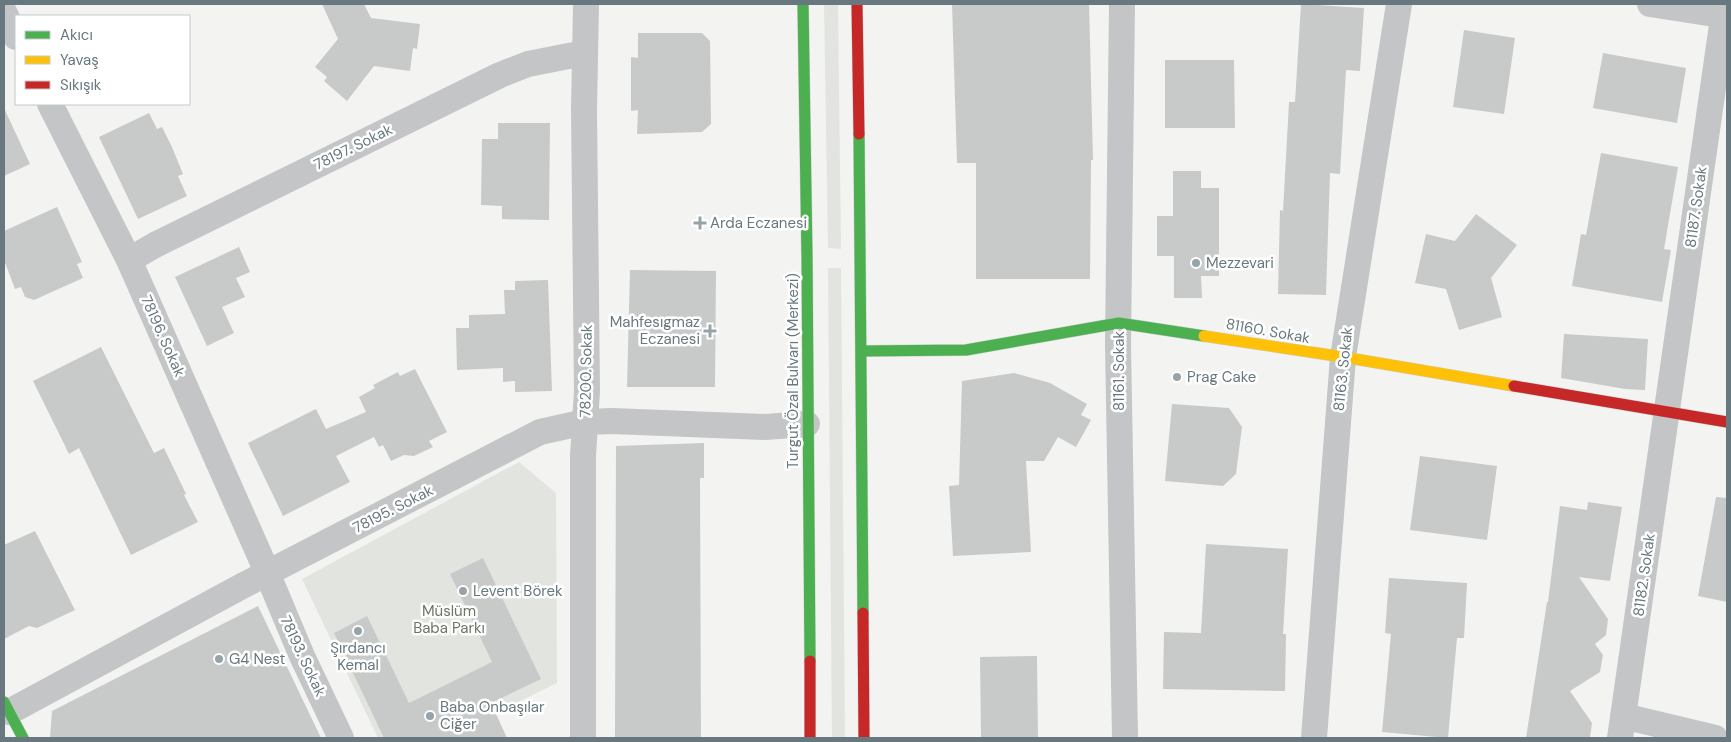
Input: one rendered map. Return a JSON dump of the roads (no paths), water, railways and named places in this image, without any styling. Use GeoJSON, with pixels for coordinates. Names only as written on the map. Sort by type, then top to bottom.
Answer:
{"type":"FeatureCollection","features":[{"type":"Feature","properties":{"kind":"main road","name":"Turgut Özal Bulvarı (Merkezi)"},"geometry":{"type":"LineString","coordinates":[[802,4],[806,181],[810,738]]}},
{"type":"Feature","properties":{"kind":"main road"},"geometry":{"type":"LineString","coordinates":[[857,4],[862,351],[864,738]]}},
{"type":"Feature","properties":{"kind":"main road","name":"81160. Sokak"},"geometry":{"type":"LineString","coordinates":[[862,351],[966,350],[1119,322],[1325,356],[1343,357],[1727,422]]}},
{"type":"Feature","properties":{"kind":"main road"},"geometry":{"type":"LineString","coordinates":[[6,707],[23,738]]}},
{"type":"Feature","properties":{"kind":"street","name":"78200. Sokak"},"geometry":{"type":"LineString","coordinates":[[583,738],[583,456],[587,381],[584,53],[586,4]]}},
{"type":"Feature","properties":{"kind":"street","name":"81161. Sokak"},"geometry":{"type":"LineString","coordinates":[[1122,4],[1119,322],[1125,738]]}},
{"type":"Feature","properties":{"kind":"street","name":"81163. Sokak"},"geometry":{"type":"LineString","coordinates":[[1314,738],[1343,357],[1399,4]]}},
{"type":"Feature","properties":{"kind":"street"},"geometry":{"type":"LineString","coordinates":[[1650,4],[1725,12]]}},
{"type":"Feature","properties":{"kind":"street"},"geometry":{"type":"LineString","coordinates":[[4,12],[15,35]]}},
{"type":"Feature","properties":{"kind":"street","name":"81187. Sokak"},"geometry":{"type":"LineString","coordinates":[[1668,411],[1725,12]]}},
{"type":"Feature","properties":{"kind":"street","name":"78197. Sokak"},"geometry":{"type":"LineString","coordinates":[[129,260],[155,245],[500,75],[528,64],[584,53]]}},
{"type":"Feature","properties":{"kind":"street","name":"78196. Sokak"},"geometry":{"type":"LineString","coordinates":[[51,105],[129,260],[266,573]]}},
{"type":"Feature","properties":{"kind":"street","name":"81182. Sokak"},"geometry":{"type":"LineString","coordinates":[[1622,727],[1668,411]]}},
{"type":"Feature","properties":{"kind":"street","name":"78195. Sokak"},"geometry":{"type":"LineString","coordinates":[[6,707],[540,432],[585,422],[612,421],[766,427],[808,424]]}},
{"type":"Feature","properties":{"kind":"street","name":"78193. Sokak"},"geometry":{"type":"LineString","coordinates":[[266,573],[302,656],[341,738]]}},
{"type":"Feature","properties":{"kind":"street"},"geometry":{"type":"LineString","coordinates":[[1622,727],[1715,738]]}},
{"type":"Feature","properties":{"kind":"place","name":"Arda Eczanesi"},"geometry":{"type":"Point","coordinates":[700,223]}},
{"type":"Feature","properties":{"kind":"place","name":"Mezzevari"},"geometry":{"type":"Point","coordinates":[1196,263]}},
{"type":"Feature","properties":{"kind":"place","name":"Mahfesıgmaz Eczanesi"},"geometry":{"type":"Point","coordinates":[710,331]}},
{"type":"Feature","properties":{"kind":"place","name":"Prag Cake"},"geometry":{"type":"Point","coordinates":[1177,377]}},
{"type":"Feature","properties":{"kind":"place","name":"Levent Börek"},"geometry":{"type":"Point","coordinates":[463,591]}},
{"type":"Feature","properties":{"kind":"place","name":"Şırdancı Kemal"},"geometry":{"type":"Point","coordinates":[358,631]}},
{"type":"Feature","properties":{"kind":"place","name":"G4 Nest"},"geometry":{"type":"Point","coordinates":[219,659]}},
{"type":"Feature","properties":{"kind":"place","name":"Baba Onbaşılar Ciğer"},"geometry":{"type":"Point","coordinates":[430,716]}},
{"type":"Feature","properties":{"kind":"park label","name":"Müslüm Baba Parkı"},"geometry":{"type":"Point","coordinates":[449,620]}}]}
